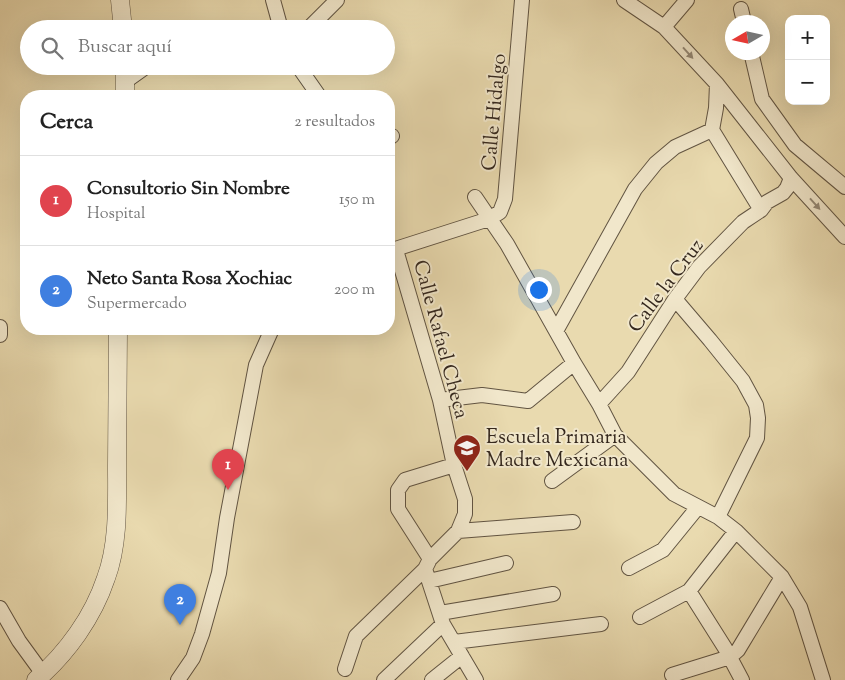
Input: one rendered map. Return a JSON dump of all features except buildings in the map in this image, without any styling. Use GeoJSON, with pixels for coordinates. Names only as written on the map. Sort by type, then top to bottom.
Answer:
{"type":"FeatureCollection","features":[{"type":"Feature","properties":{"kind":"street"},"geometry":{"type":"LineString","coordinates":[[120,0],[122,20]]}},
{"type":"Feature","properties":{"kind":"street"},"geometry":{"type":"LineString","coordinates":[[273,0],[279,20]]}},
{"type":"Feature","properties":{"kind":"street"},"geometry":{"type":"LineString","coordinates":[[317,20],[337,0]]}},
{"type":"Feature","properties":{"kind":"street","name":"Calle Hidalgo"},"geometry":{"type":"LineString","coordinates":[[489,220],[500,212],[505,199],[522,0]]}},
{"type":"Feature","properties":{"kind":"street"},"geometry":{"type":"LineString","coordinates":[[624,0],[664,27],[716,84],[790,178],[845,237]]}},
{"type":"Feature","properties":{"kind":"street"},"geometry":{"type":"LineString","coordinates":[[664,27],[687,0]]}},
{"type":"Feature","properties":{"kind":"street"},"geometry":{"type":"LineString","coordinates":[[753,60],[762,99],[795,145],[845,187]]}},
{"type":"Feature","properties":{"kind":"street"},"geometry":{"type":"LineString","coordinates":[[304,75],[315,90]]}},
{"type":"Feature","properties":{"kind":"street"},"geometry":{"type":"LineString","coordinates":[[716,84],[716,108],[712,130],[761,210]]}},
{"type":"Feature","properties":{"kind":"street"},"geometry":{"type":"LineString","coordinates":[[556,331],[616,222],[640,183],[656,164],[675,147],[712,130]]}},
{"type":"Feature","properties":{"kind":"street","name":"Calle la Cruz"},"geometry":{"type":"LineString","coordinates":[[599,404],[628,372],[675,299],[699,267],[743,222],[761,210],[767,202],[783,193],[787,188],[790,178]]}},
{"type":"Feature","properties":{"kind":"street"},"geometry":{"type":"LineString","coordinates":[[475,196],[489,220],[507,244],[615,435],[674,494],[718,517],[736,531],[782,578],[800,607],[823,680]]}},
{"type":"Feature","properties":{"kind":"street"},"geometry":{"type":"LineString","coordinates":[[395,249],[489,220]]}},
{"type":"Feature","properties":{"kind":"street","name":"Calle Rafael Checa"},"geometry":{"type":"LineString","coordinates":[[345,669],[356,636],[428,570],[458,531],[465,514],[465,499],[454,465],[440,400],[395,256]]}},
{"type":"Feature","properties":{"kind":"street"},"geometry":{"type":"LineString","coordinates":[[675,299],[743,381],[756,405],[758,418],[757,438],[718,517]]}},
{"type":"Feature","properties":{"kind":"street"},"geometry":{"type":"LineString","coordinates":[[0,328],[0,335]]}},
{"type":"Feature","properties":{"kind":"street"},"geometry":{"type":"LineString","coordinates":[[0,608],[40,677],[74,638],[89,616],[107,577],[116,529],[118,335]]}},
{"type":"Feature","properties":{"kind":"street"},"geometry":{"type":"LineString","coordinates":[[178,680],[192,658],[202,634],[219,573],[227,518],[256,365],[269,335]]}},
{"type":"Feature","properties":{"kind":"street"},"geometry":{"type":"LineString","coordinates":[[440,400],[482,395],[528,401],[574,363]]}},
{"type":"Feature","properties":{"kind":"street"},"geometry":{"type":"LineString","coordinates":[[552,481],[615,435]]}},
{"type":"Feature","properties":{"kind":"street"},"geometry":{"type":"LineString","coordinates":[[454,465],[405,480],[398,490],[398,508],[428,570],[441,618],[476,680]]}},
{"type":"Feature","properties":{"kind":"street"},"geometry":{"type":"LineString","coordinates":[[629,568],[662,550],[698,507]]}},
{"type":"Feature","properties":{"kind":"street"},"geometry":{"type":"LineString","coordinates":[[458,531],[573,522]]}},
{"type":"Feature","properties":{"kind":"street"},"geometry":{"type":"LineString","coordinates":[[640,617],[689,591],[736,531]]}},
{"type":"Feature","properties":{"kind":"street"},"geometry":{"type":"LineString","coordinates":[[428,570],[506,563]]}},
{"type":"Feature","properties":{"kind":"street"},"geometry":{"type":"LineString","coordinates":[[672,675],[730,657],[738,650],[782,578]]}},
{"type":"Feature","properties":{"kind":"street"},"geometry":{"type":"LineString","coordinates":[[689,591],[742,680]]}},
{"type":"Feature","properties":{"kind":"street"},"geometry":{"type":"LineString","coordinates":[[384,680],[441,618],[553,594]]}},
{"type":"Feature","properties":{"kind":"street"},"geometry":{"type":"LineString","coordinates":[[454,642],[601,624]]}},
{"type":"Feature","properties":{"kind":"street"},"geometry":{"type":"LineString","coordinates":[[432,680],[462,656]]}},
{"type":"Feature","properties":{"kind":"place","name":"Escuela Primaria Madre Mexicana"},"geometry":{"type":"Point","coordinates":[467,472]}},
{"type":"Feature","properties":{"kind":"place","name":"Consultorio Sin Nombre"},"geometry":{"type":"Point","coordinates":[228,490]}},
{"type":"Feature","properties":{"kind":"place","name":"Neto Santa Rosa Xochiac"},"geometry":{"type":"Point","coordinates":[180,625]}}]}
